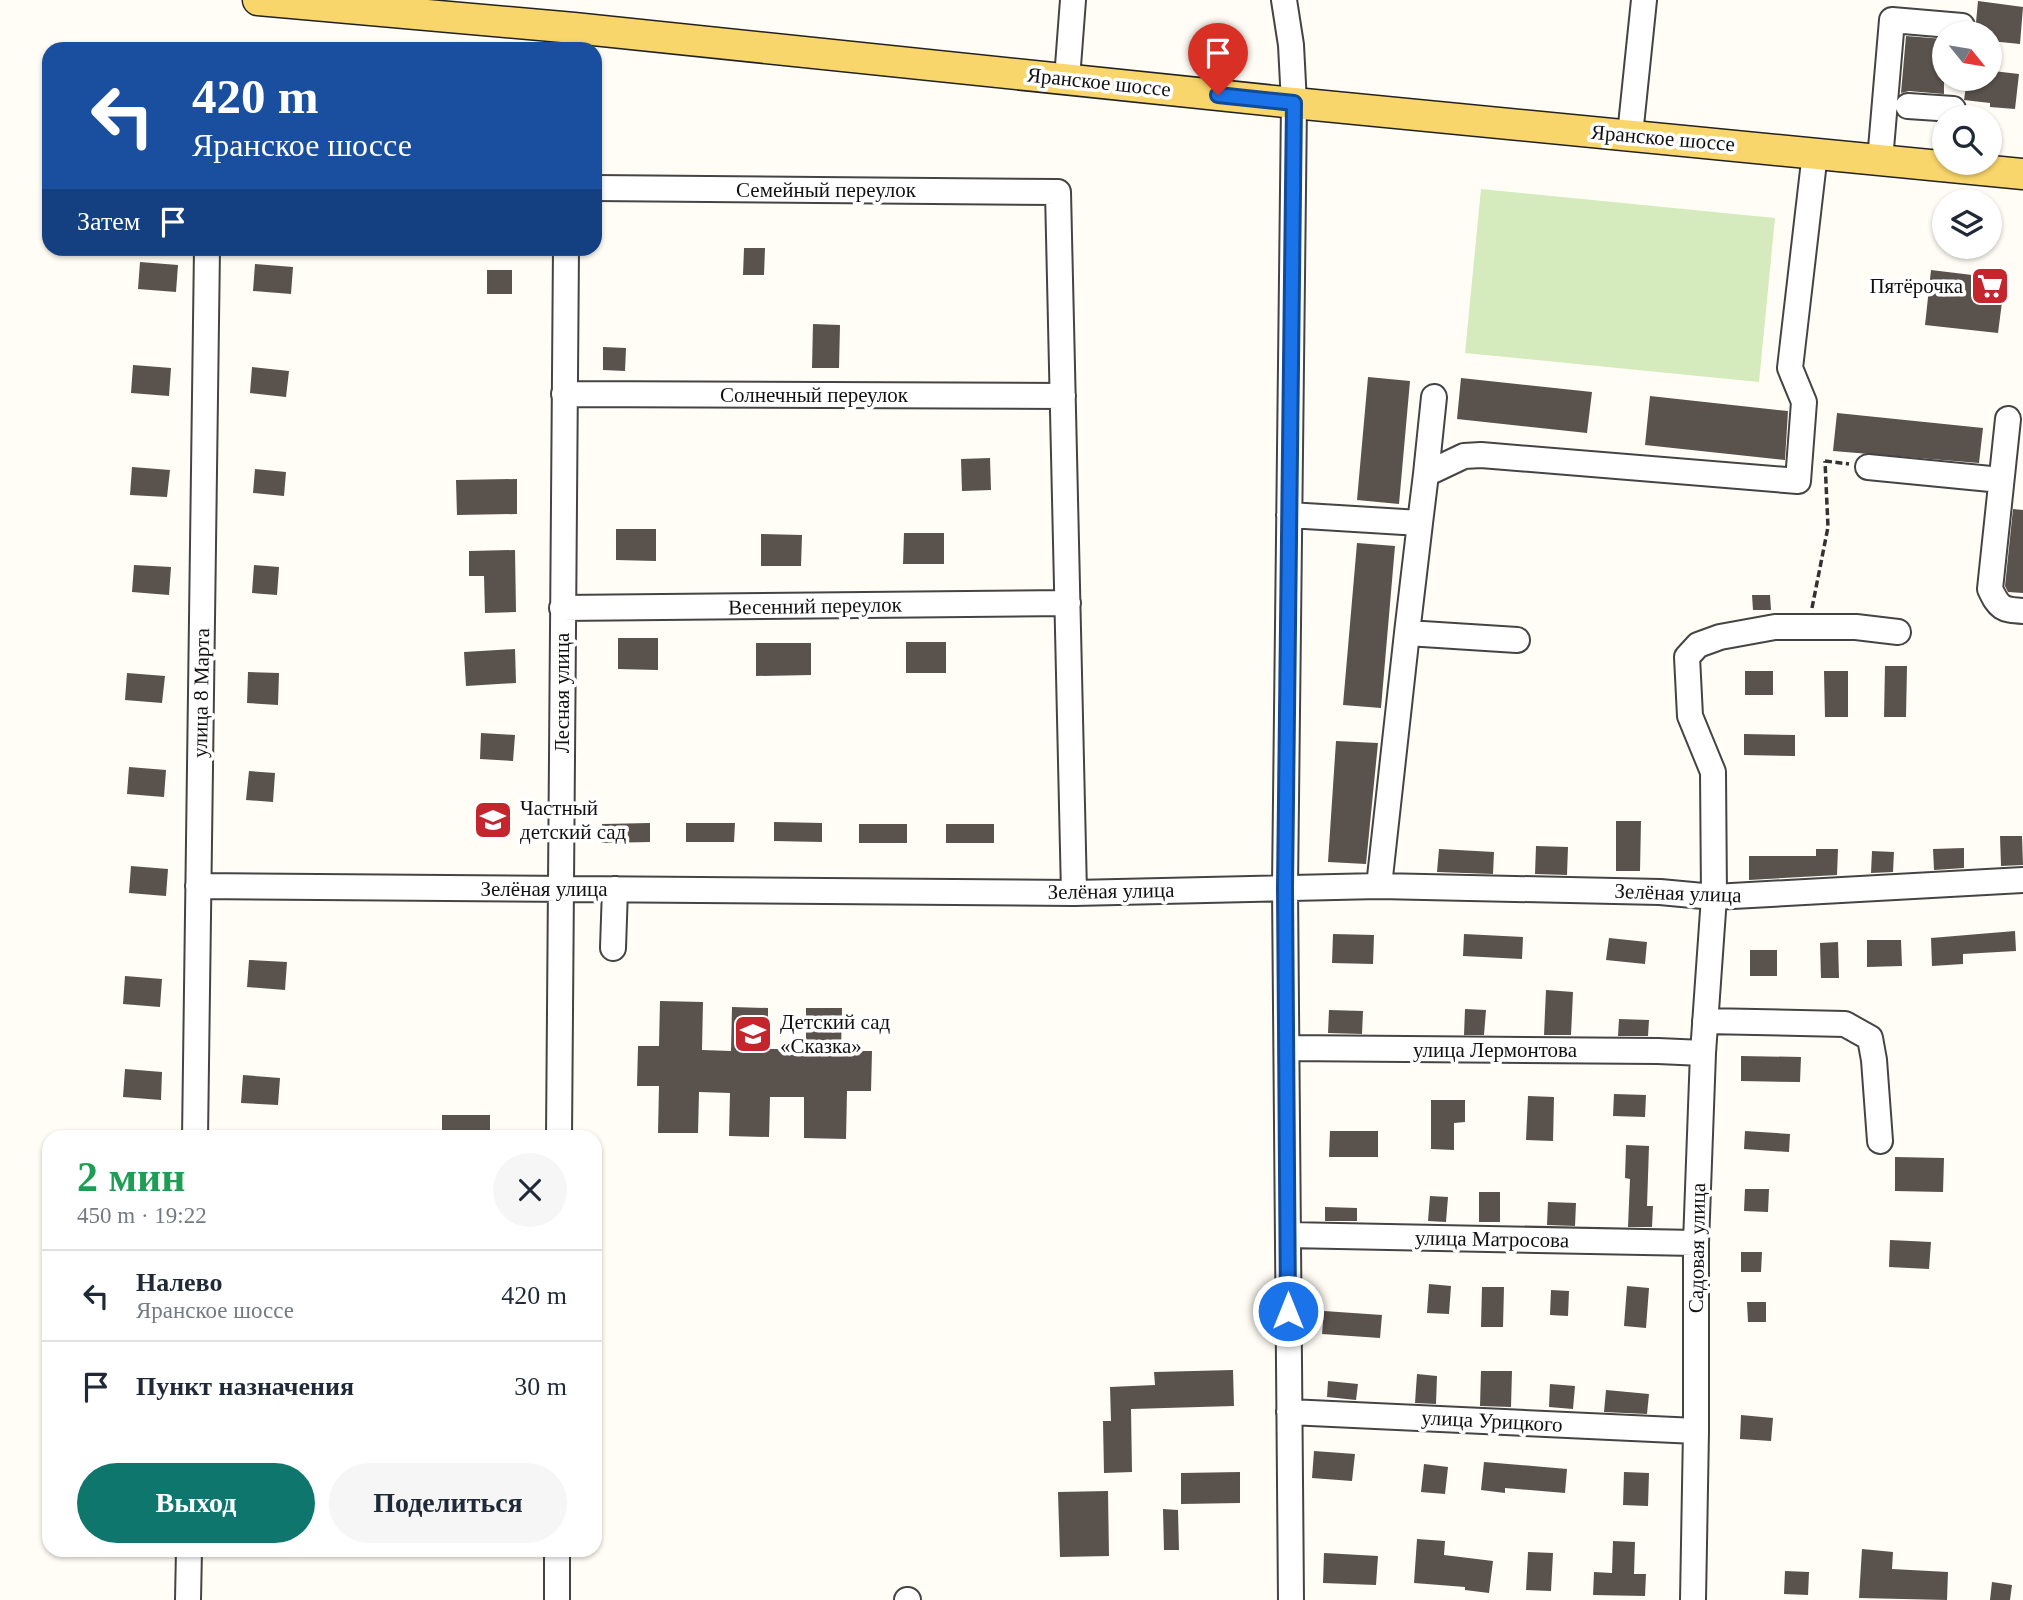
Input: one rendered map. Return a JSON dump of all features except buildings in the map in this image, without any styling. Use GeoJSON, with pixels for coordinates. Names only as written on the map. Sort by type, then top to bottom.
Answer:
{"type":"FeatureCollection","features":[{"type":"Feature","properties":{"kind":"main road","name":"Яранское шоссе"},"geometry":{"type":"LineString","coordinates":[[258,0],[573,38],[1067,79],[1932,164]]}},
{"type":"Feature","properties":{"kind":"main road","name":"Яранское шоссе"},"geometry":{"type":"LineString","coordinates":[[2002,171],[2023,174]]}},
{"type":"Feature","properties":{"kind":"street"},"geometry":{"type":"LineString","coordinates":[[1067,79],[1073,0]]}},
{"type":"Feature","properties":{"kind":"street"},"geometry":{"type":"LineString","coordinates":[[1284,0],[1291,44],[1294,103],[1285,887],[1291,1600]]}},
{"type":"Feature","properties":{"kind":"street"},"geometry":{"type":"LineString","coordinates":[[1630,135],[1644,0]]}},
{"type":"Feature","properties":{"kind":"street"},"geometry":{"type":"LineString","coordinates":[[1880,160],[1892,20],[1932,23]]}},
{"type":"Feature","properties":{"kind":"street"},"geometry":{"type":"LineString","coordinates":[[1908,106],[1932,108]]}},
{"type":"Feature","properties":{"kind":"street"},"geometry":{"type":"LineString","coordinates":[[1426,474],[1464,456],[1481,455],[1798,481],[1804,402],[1790,368],[1815,153]]}},
{"type":"Feature","properties":{"kind":"street","name":"Семейный переулок"},"geometry":{"type":"LineString","coordinates":[[602,188],[1058,192],[1063,396]]}},
{"type":"Feature","properties":{"kind":"street","name":"улица 8 Марта"},"geometry":{"type":"LineString","coordinates":[[195,1130],[207,256]]}},
{"type":"Feature","properties":{"kind":"street","name":"Лесная улица"},"geometry":{"type":"LineString","coordinates":[[559,1130],[566,256]]}},
{"type":"Feature","properties":{"kind":"street","name":"Солнечный переулок"},"geometry":{"type":"LineString","coordinates":[[565,394],[1063,396]]}},
{"type":"Feature","properties":{"kind":"street"},"geometry":{"type":"LineString","coordinates":[[1063,396],[1074,893]]}},
{"type":"Feature","properties":{"kind":"street"},"geometry":{"type":"LineString","coordinates":[[1379,886],[1434,397]]}},
{"type":"Feature","properties":{"kind":"street"},"geometry":{"type":"LineString","coordinates":[[2008,419],[1990,589],[1997,603],[2006,610],[2023,611]]}},
{"type":"Feature","properties":{"kind":"street"},"geometry":{"type":"LineString","coordinates":[[1868,467],[2001,480]]}},
{"type":"Feature","properties":{"kind":"street"},"geometry":{"type":"LineString","coordinates":[[1289,515],[1420,523]]}},
{"type":"Feature","properties":{"kind":"street","name":"Весенний переулок"},"geometry":{"type":"LineString","coordinates":[[562,608],[1068,603]]}},
{"type":"Feature","properties":{"kind":"street"},"geometry":{"type":"LineString","coordinates":[[1808,626],[1856,626],[1898,632]]}},
{"type":"Feature","properties":{"kind":"street","name":"Садовая улица"},"geometry":{"type":"LineString","coordinates":[[1693,1600],[1696,1244],[1703,1053],[1714,897],[1713,772],[1690,716],[1687,657],[1699,645],[1720,637],[1775,628],[1808,626]]}},
{"type":"Feature","properties":{"kind":"street"},"geometry":{"type":"LineString","coordinates":[[1407,633],[1517,640]]}},
{"type":"Feature","properties":{"kind":"street","name":"Зелёная улица"},"geometry":{"type":"LineString","coordinates":[[198,886],[1074,893],[1379,886],[1660,892],[1714,897],[2023,880]]}},
{"type":"Feature","properties":{"kind":"street"},"geometry":{"type":"LineString","coordinates":[[613,948],[615,889]]}},
{"type":"Feature","properties":{"kind":"street"},"geometry":{"type":"LineString","coordinates":[[1705,1021],[1844,1024],[1858,1029],[1870,1038],[1880,1140]]}},
{"type":"Feature","properties":{"kind":"street","name":"улица Лермонтова"},"geometry":{"type":"LineString","coordinates":[[1287,1048],[1703,1053]]}},
{"type":"Feature","properties":{"kind":"street","name":"улица Матросова"},"geometry":{"type":"LineString","coordinates":[[1288,1235],[1696,1244]]}},
{"type":"Feature","properties":{"kind":"street","name":"улица Урицкого"},"geometry":{"type":"LineString","coordinates":[[1289,1412],[1696,1431]]}},
{"type":"Feature","properties":{"kind":"street"},"geometry":{"type":"LineString","coordinates":[[188,1600],[189,1557]]}},
{"type":"Feature","properties":{"kind":"street"},"geometry":{"type":"LineString","coordinates":[[557,1557],[557,1600]]}},
{"type":"Feature","properties":{"kind":"path"},"geometry":{"type":"LineString","coordinates":[[1800,460],[1868,467]]}},
{"type":"Feature","properties":{"kind":"path"},"geometry":{"type":"LineString","coordinates":[[1808,626],[1828,527],[1825,461]]}},
{"type":"Feature","properties":{"kind":"green space"},"geometry":{"type":"Polygon","coordinates":[[[1481,189],[1775,218],[1759,382],[1465,353],[1481,189]]]}},
{"type":"Feature","properties":{"kind":"place","name":"Пятёрочка"},"geometry":{"type":"Point","coordinates":[1990,286]}},
{"type":"Feature","properties":{"kind":"place","name":"Частный детский сад"},"geometry":{"type":"Point","coordinates":[493,820]}},
{"type":"Feature","properties":{"kind":"place","name":"Детский сад «Сказка»"},"geometry":{"type":"Point","coordinates":[753,1034]}},
{"type":"Feature","properties":{"kind":"route"},"geometry":{"type":"LineString","coordinates":[[1218,95],[1294,103],[1285,887],[1288,1311]]}}]}
